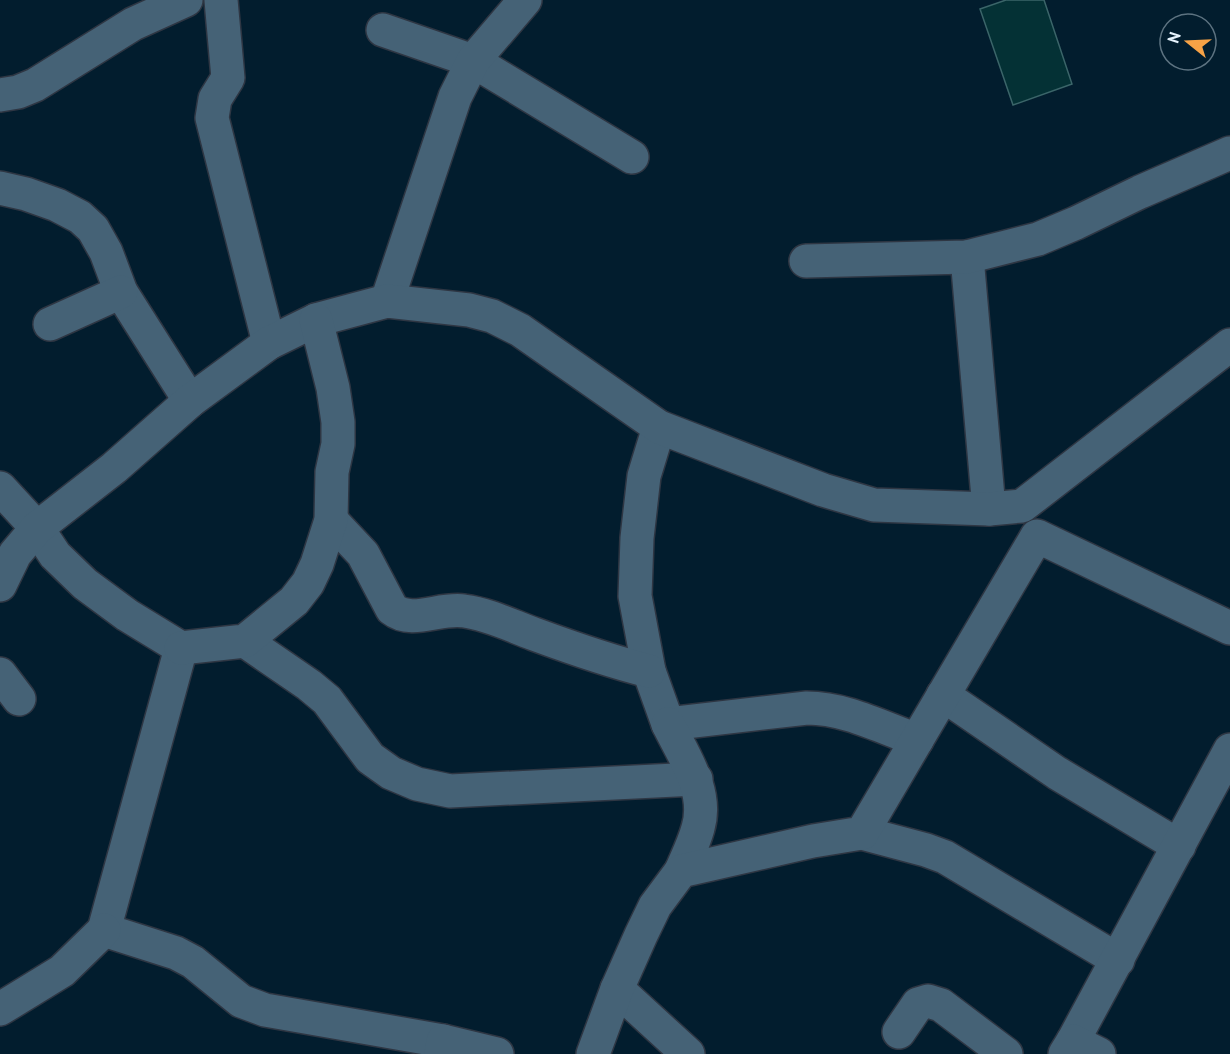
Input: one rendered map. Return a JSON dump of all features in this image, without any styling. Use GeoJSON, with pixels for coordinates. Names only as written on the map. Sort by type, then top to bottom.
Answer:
{"type":"FeatureCollection","features":[{"type":"Feature","properties":{"kind":"street"},"geometry":{"type":"LineString","coordinates":[[0,95],[18,92],[35,85],[133,24],[186,0]]}},
{"type":"Feature","properties":{"kind":"street"},"geometry":{"type":"LineString","coordinates":[[221,0],[228,78],[215,99],[212,118],[269,343]]}},
{"type":"Feature","properties":{"kind":"street"},"geometry":{"type":"LineString","coordinates":[[387,301],[455,97],[473,61],[525,0]]}},
{"type":"Feature","properties":{"kind":"street"},"geometry":{"type":"LineString","coordinates":[[383,30],[473,61],[632,156]]}},
{"type":"Feature","properties":{"kind":"street"},"geometry":{"type":"LineString","coordinates":[[806,261],[967,257],[1047,235],[1230,153]]}},
{"type":"Feature","properties":{"kind":"street"},"geometry":{"type":"LineString","coordinates":[[0,188],[57,205],[80,217],[93,229],[106,252],[121,292],[190,401]]}},
{"type":"Feature","properties":{"kind":"street"},"geometry":{"type":"LineString","coordinates":[[967,257],[989,509]]}},
{"type":"Feature","properties":{"kind":"street"},"geometry":{"type":"LineString","coordinates":[[50,324],[121,292]]}},
{"type":"Feature","properties":{"kind":"street"},"geometry":{"type":"LineString","coordinates":[[0,585],[8,557],[37,528],[114,468],[190,401],[269,343],[316,320],[387,301],[469,310],[492,316],[520,330],[660,427],[823,490],[874,505],[989,509],[1022,506],[1230,345]]}},
{"type":"Feature","properties":{"kind":"street"},"geometry":{"type":"LineString","coordinates":[[0,488],[37,528],[55,555],[85,584],[127,615],[181,648],[245,641],[294,601],[308,583],[317,564],[331,520],[332,472],[338,444],[338,422],[333,388],[316,320]]}},
{"type":"Feature","properties":{"kind":"street"},"geometry":{"type":"LineString","coordinates":[[593,1054],[617,989],[656,906],[681,871],[699,826],[700,805],[696,779],[668,724],[649,671],[635,596],[637,538],[644,476],[660,427]]}},
{"type":"Feature","properties":{"kind":"street"},"geometry":{"type":"LineString","coordinates":[[1022,506],[1037,536],[1230,628]]}},
{"type":"Feature","properties":{"kind":"street"},"geometry":{"type":"LineString","coordinates":[[331,520],[363,554],[392,609],[399,614],[406,617],[463,610],[600,659],[649,671]]}},
{"type":"Feature","properties":{"kind":"street"},"geometry":{"type":"LineString","coordinates":[[862,833],[1037,536]]}},
{"type":"Feature","properties":{"kind":"street"},"geometry":{"type":"LineString","coordinates":[[245,641],[327,700],[370,758],[391,774],[417,784],[450,791],[696,779]]}},
{"type":"Feature","properties":{"kind":"street"},"geometry":{"type":"LineString","coordinates":[[0,1009],[63,971],[104,930],[181,648]]}},
{"type":"Feature","properties":{"kind":"street"},"geometry":{"type":"LineString","coordinates":[[943,695],[1057,773],[1179,846]]}},
{"type":"Feature","properties":{"kind":"street"},"geometry":{"type":"LineString","coordinates":[[668,724],[807,708],[825,708],[842,712],[917,740]]}},
{"type":"Feature","properties":{"kind":"street"},"geometry":{"type":"LineString","coordinates":[[1079,1050],[1118,960],[1230,750]]}},
{"type":"Feature","properties":{"kind":"street"},"geometry":{"type":"LineString","coordinates":[[681,871],[813,841],[862,833],[945,857],[1118,960]]}},
{"type":"Feature","properties":{"kind":"street"},"geometry":{"type":"LineString","coordinates":[[104,930],[176,953],[193,962],[241,1001],[265,1010],[442,1048],[497,1054]]}},
{"type":"Feature","properties":{"kind":"street"},"geometry":{"type":"LineString","coordinates":[[617,989],[688,1054]]}},
{"type":"Feature","properties":{"kind":"street"},"geometry":{"type":"LineString","coordinates":[[899,1032],[918,1004],[928,1001],[941,1005],[1006,1054]]}},
{"type":"Feature","properties":{"kind":"building"},"geometry":{"type":"Polygon","coordinates":[[[1006,0],[1044,0],[1072,84],[1013,105],[980,9],[1006,0]]]}}]}
